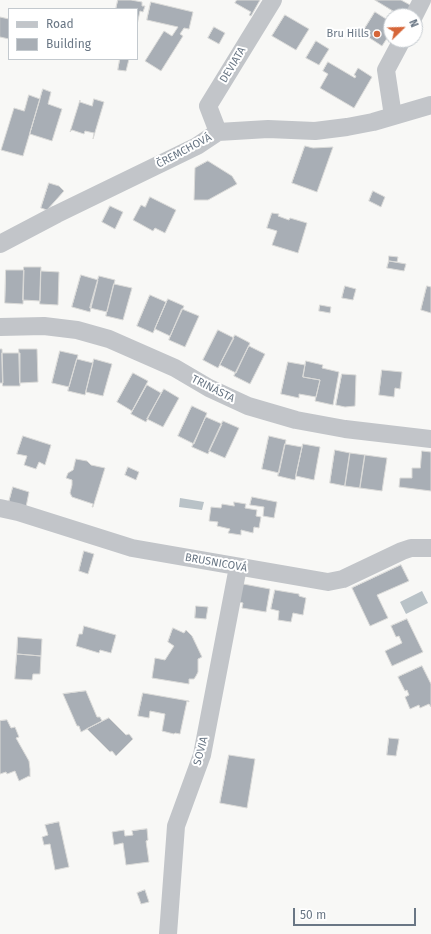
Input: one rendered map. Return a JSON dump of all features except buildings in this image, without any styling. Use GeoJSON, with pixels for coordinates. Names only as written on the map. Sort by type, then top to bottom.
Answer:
{"type":"FeatureCollection","features":[{"type":"Feature","properties":{"kind":"street","name":"DEVIATA"},"geometry":{"type":"LineString","coordinates":[[218,132],[208,106],[273,0]]}},
{"type":"Feature","properties":{"kind":"street"},"geometry":{"type":"LineString","coordinates":[[393,116],[386,70],[398,48]]}},
{"type":"Feature","properties":{"kind":"street","name":"ČREMCHOVÁ"},"geometry":{"type":"LineString","coordinates":[[0,244],[57,214],[197,146],[218,132],[268,129],[315,131],[347,127],[373,122],[431,105]]}},
{"type":"Feature","properties":{"kind":"street","name":"TRINÁSTA"},"geometry":{"type":"LineString","coordinates":[[0,328],[44,326],[77,330],[109,339],[162,362],[209,388],[248,406],[296,420],[345,429],[431,439]]}},
{"type":"Feature","properties":{"kind":"street","name":"BRUSNICOVÁ"},"geometry":{"type":"LineString","coordinates":[[0,508],[18,512],[132,548],[328,582],[343,579],[402,551],[412,548],[431,548]]}},
{"type":"Feature","properties":{"kind":"street","name":"SOVIA"},"geometry":{"type":"LineString","coordinates":[[168,934],[176,826],[202,755],[238,567]]}},
{"type":"Feature","properties":{"kind":"shaded area"},"geometry":{"type":"Polygon","coordinates":[[[180,498],[204,502],[202,510],[179,507],[180,498]]]}},
{"type":"Feature","properties":{"kind":"shaded area"},"geometry":{"type":"Polygon","coordinates":[[[422,591],[428,603],[406,614],[400,602],[422,591]]]}},
{"type":"Feature","properties":{"kind":"place","name":"Bru Hills"},"geometry":{"type":"Point","coordinates":[377,34]}}]}
